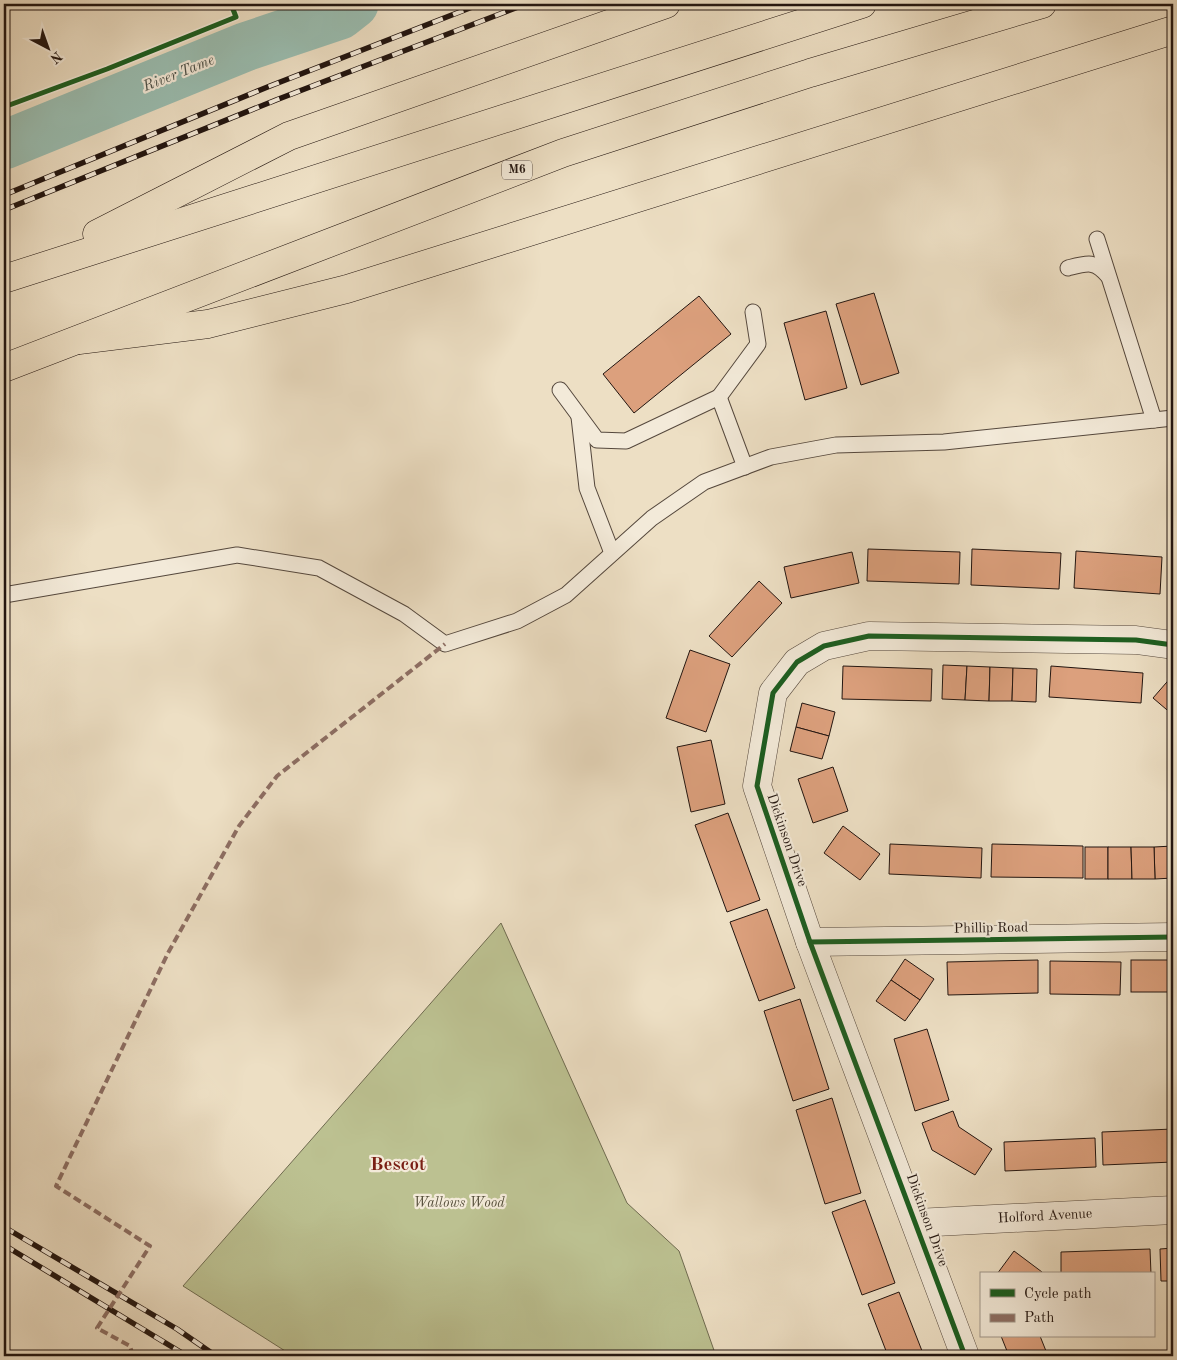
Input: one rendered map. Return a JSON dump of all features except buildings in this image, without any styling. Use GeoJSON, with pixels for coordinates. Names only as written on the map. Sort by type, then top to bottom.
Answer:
{"type":"FeatureCollection","features":[{"type":"Feature","properties":{"kind":"highway"},"geometry":{"type":"LineString","coordinates":[[13,275],[289,136],[666,4]]}},
{"type":"Feature","properties":{"kind":"highway"},"geometry":{"type":"LineString","coordinates":[[13,275],[862,4]]}},
{"type":"Feature","properties":{"kind":"highway","name":"M6"},"geometry":{"type":"LineString","coordinates":[[4,368],[563,153],[810,73],[1042,4]]}},
{"type":"Feature","properties":{"kind":"highway"},"geometry":{"type":"LineString","coordinates":[[79,340],[208,324],[347,289],[1169,30]]}},
{"type":"Feature","properties":{"kind":"street","name":"Dickinson Drive"},"geometry":{"type":"LineString","coordinates":[[965,1356],[810,942],[757,786],[773,693],[797,662],[824,646],[869,636],[1136,640],[1173,644]]}},
{"type":"Feature","properties":{"kind":"street","name":"Phillip Road"},"geometry":{"type":"LineString","coordinates":[[810,942],[1173,937]]}},
{"type":"Feature","properties":{"kind":"street","name":"Holford Avenue"},"geometry":{"type":"LineString","coordinates":[[916,1223],[1173,1210]]}},
{"type":"Feature","properties":{"kind":"lane"},"geometry":{"type":"LineString","coordinates":[[1097,238],[1154,420]]}},
{"type":"Feature","properties":{"kind":"lane"},"geometry":{"type":"LineString","coordinates":[[1068,268],[1090,263],[1101,267],[1108,276]]}},
{"type":"Feature","properties":{"kind":"lane"},"geometry":{"type":"LineString","coordinates":[[560,390],[597,440],[626,441],[718,398],[758,344],[753,312]]}},
{"type":"Feature","properties":{"kind":"lane"},"geometry":{"type":"LineString","coordinates":[[718,398],[745,467]]}},
{"type":"Feature","properties":{"kind":"lane"},"geometry":{"type":"LineString","coordinates":[[579,417],[587,488],[612,553]]}},
{"type":"Feature","properties":{"kind":"lane"},"geometry":{"type":"LineString","coordinates":[[4,594],[237,555],[319,568],[404,614],[445,644],[517,621],[566,595],[652,518],[704,482],[771,457],[836,445],[944,442],[1173,418]]}},
{"type":"Feature","properties":{"kind":"green space","name":"Wallows Wood"},"geometry":{"type":"Polygon","coordinates":[[[501,923],[627,1203],[679,1251],[716,1356],[293,1356],[183,1286],[501,923]]]}},
{"type":"Feature","properties":{"kind":"waterway","name":"River Tame"},"geometry":{"type":"LineString","coordinates":[[4,145],[245,47],[340,15],[354,4]]}},
{"type":"Feature","properties":{"kind":"railway"},"geometry":{"type":"LineString","coordinates":[[4,195],[270,86],[480,4]]}},
{"type":"Feature","properties":{"kind":"railway"},"geometry":{"type":"LineString","coordinates":[[4,210],[276,100],[526,4]]}},
{"type":"Feature","properties":{"kind":"railway"},"geometry":{"type":"LineString","coordinates":[[4,1227],[177,1329],[216,1356]]}},
{"type":"Feature","properties":{"kind":"railway"},"geometry":{"type":"LineString","coordinates":[[4,1245],[187,1356]]}},
{"type":"Feature","properties":{"kind":"marked path"},"geometry":{"type":"LineString","coordinates":[[133,1356],[130,1346],[97,1328],[150,1246],[56,1186],[168,953],[239,826],[277,776],[445,644]]}},
{"type":"Feature","properties":{"kind":"cycle path"},"geometry":{"type":"LineString","coordinates":[[4,107],[107,69],[236,17],[231,4]]}},
{"type":"Feature","properties":{"kind":"cycle path"},"geometry":{"type":"LineString","coordinates":[[965,1356],[810,942],[757,786],[773,693],[797,662],[824,646],[869,636],[1136,640],[1173,645]]}},
{"type":"Feature","properties":{"kind":"cycle path"},"geometry":{"type":"LineString","coordinates":[[810,942],[1173,937]]}},
{"type":"Feature","properties":{"kind":"district","name":"Bescot"},"geometry":{"type":"Point","coordinates":[398,1165]}}]}
